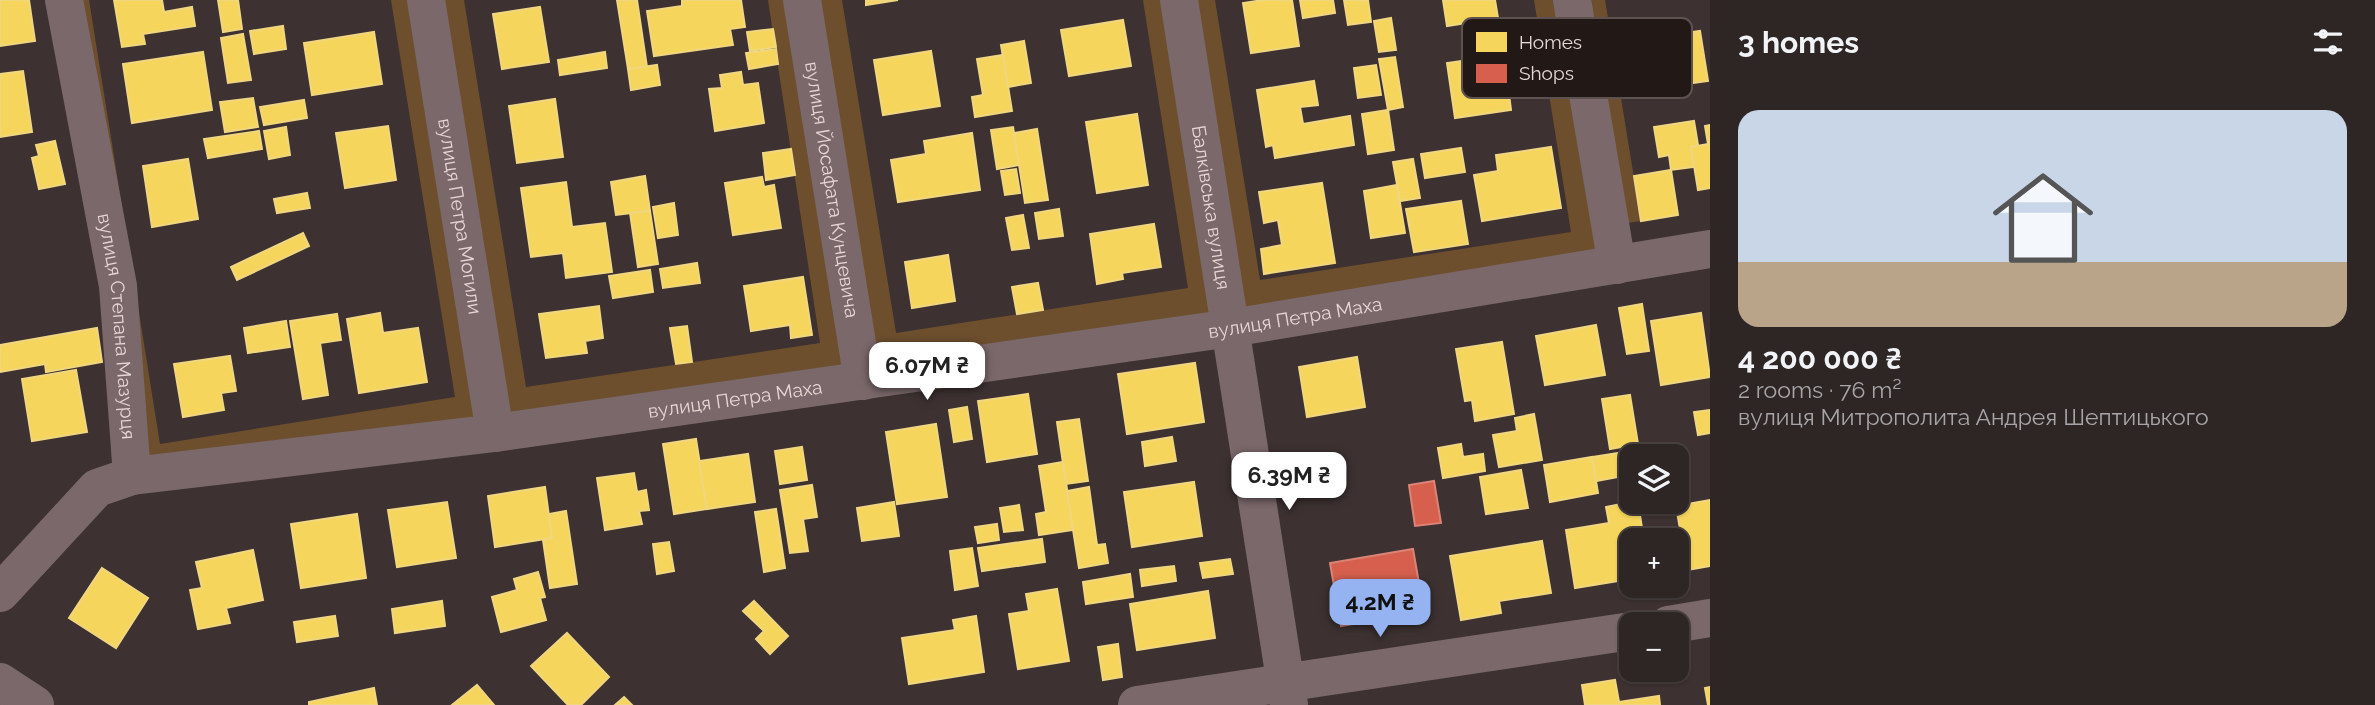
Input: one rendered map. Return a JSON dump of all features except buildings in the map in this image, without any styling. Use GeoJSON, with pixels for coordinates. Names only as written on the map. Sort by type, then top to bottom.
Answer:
{"type":"FeatureCollection","features":[{"type":"Feature","properties":{"kind":"street","name":"вулиця Степана Мазурця"},"geometry":{"type":"LineString","coordinates":[[64,0],[118,286],[132,476]]}},
{"type":"Feature","properties":{"kind":"street","name":"вулиця Петра Могили"},"geometry":{"type":"LineString","coordinates":[[426,0],[495,433]]}},
{"type":"Feature","properties":{"kind":"street","name":"вулиця Йосафата Кунцевича"},"geometry":{"type":"LineString","coordinates":[[802,0],[863,381]]}},
{"type":"Feature","properties":{"kind":"street","name":"Балківська вулиця"},"geometry":{"type":"LineString","coordinates":[[1179,0],[1287,695]]}},
{"type":"Feature","properties":{"kind":"street"},"geometry":{"type":"LineString","coordinates":[[1572,0],[1575,18]]}},
{"type":"Feature","properties":{"kind":"street"},"geometry":{"type":"LineString","coordinates":[[1589,98],[1617,265]]}},
{"type":"Feature","properties":{"kind":"street","name":"вулиця Петра Маха"},"geometry":{"type":"LineString","coordinates":[[132,476],[495,433],[863,381],[1231,328],[1710,250]]}},
{"type":"Feature","properties":{"kind":"street"},"geometry":{"type":"LineString","coordinates":[[0,593],[97,488],[132,476]]}},
{"type":"Feature","properties":{"kind":"street"},"geometry":{"type":"LineString","coordinates":[[1689,622],[1710,618]]}},
{"type":"Feature","properties":{"kind":"street"},"geometry":{"type":"LineString","coordinates":[[1138,705],[1287,695],[1619,633]]}},
{"type":"Feature","properties":{"kind":"street"},"geometry":{"type":"LineString","coordinates":[[0,682],[36,705]]}},
{"type":"Feature","properties":{"kind":"shaded area"},"geometry":{"type":"Polygon","coordinates":[[[77,0],[89,0],[160,444],[455,397],[391,0],[414,0],[482,423],[145,463],[77,0]]]}},
{"type":"Feature","properties":{"kind":"shaded area"},"geometry":{"type":"Polygon","coordinates":[[[438,0],[464,0],[526,387],[820,343],[768,0],[790,0],[850,371],[505,420],[438,0]]]}},
{"type":"Feature","properties":{"kind":"shaded area"},"geometry":{"type":"Polygon","coordinates":[[[814,0],[842,0],[896,333],[1188,288],[1143,0],[1168,0],[1218,319],[873,368],[814,0]]]}},
{"type":"Feature","properties":{"kind":"shaded area"},"geometry":{"type":"Polygon","coordinates":[[[1191,0],[1215,0],[1260,280],[1571,232],[1550,98],[1579,98],[1605,255],[1240,315],[1191,0]]]}},
{"type":"Feature","properties":{"kind":"shaded area"},"geometry":{"type":"Polygon","coordinates":[[[1534,0],[1562,0],[1565,18],[1537,18],[1534,0]]]}},
{"type":"Feature","properties":{"kind":"shaded area"},"geometry":{"type":"Polygon","coordinates":[[[1582,0],[1605,0],[1608,18],[1585,18],[1582,0]]]}},
{"type":"Feature","properties":{"kind":"shaded area"},"geometry":{"type":"Polygon","coordinates":[[[1599,98],[1621,98],[1641,221],[1620,224],[1599,98]]]}}]}
